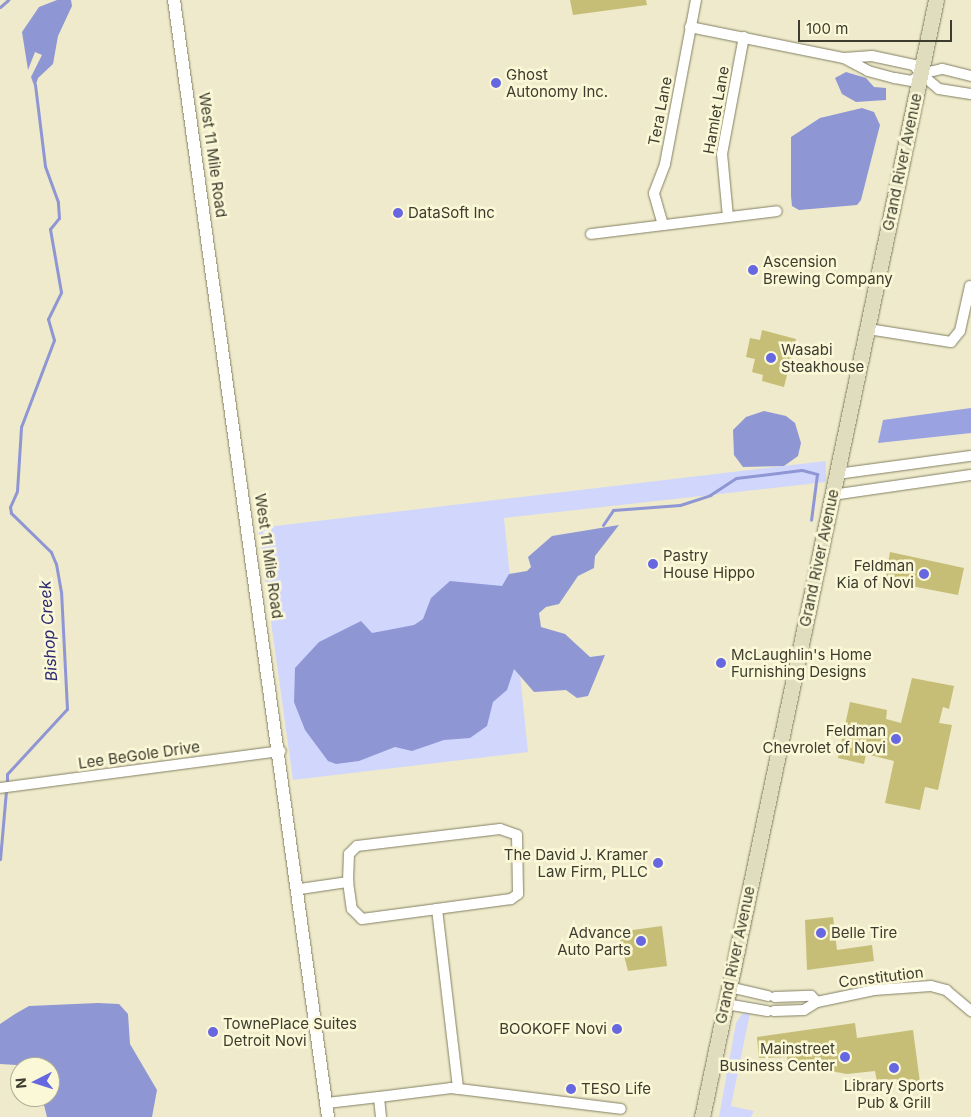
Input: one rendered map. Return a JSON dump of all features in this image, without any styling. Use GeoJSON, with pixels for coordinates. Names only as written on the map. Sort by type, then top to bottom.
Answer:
{"type":"FeatureCollection","features":[{"type":"Feature","properties":{"kind":"main road","name":"Grand River Avenue"},"geometry":{"type":"LineString","coordinates":[[702,1117],[868,329],[917,70],[936,0]]}},
{"type":"Feature","properties":{"kind":"street","name":"West 11 Mile Road"},"geometry":{"type":"LineString","coordinates":[[174,0],[281,751],[328,1117]]}},
{"type":"Feature","properties":{"kind":"street","name":"Tera Lane"},"geometry":{"type":"LineString","coordinates":[[663,225],[654,193],[665,164],[696,0]]}},
{"type":"Feature","properties":{"kind":"street"},"geometry":{"type":"LineString","coordinates":[[690,26],[844,58],[872,56],[917,70],[942,70],[970,76],[969,96],[939,89],[917,70]]}},
{"type":"Feature","properties":{"kind":"street","name":"Hamlet Lane"},"geometry":{"type":"LineString","coordinates":[[728,217],[722,154],[744,37]]}},
{"type":"Feature","properties":{"kind":"street"},"geometry":{"type":"LineString","coordinates":[[844,58],[868,71],[912,81],[917,70]]}},
{"type":"Feature","properties":{"kind":"street"},"geometry":{"type":"LineString","coordinates":[[591,234],[777,211]]}},
{"type":"Feature","properties":{"kind":"street"},"geometry":{"type":"LineString","coordinates":[[868,329],[951,342],[960,331],[971,284]]}},
{"type":"Feature","properties":{"kind":"street"},"geometry":{"type":"LineString","coordinates":[[837,474],[971,456]]}},
{"type":"Feature","properties":{"kind":"street"},"geometry":{"type":"LineString","coordinates":[[832,495],[971,475]]}},
{"type":"Feature","properties":{"kind":"street","name":"Lee BeGole Drive"},"geometry":{"type":"LineString","coordinates":[[0,788],[281,751]]}},
{"type":"Feature","properties":{"kind":"street"},"geometry":{"type":"LineString","coordinates":[[500,829],[517,835],[518,894],[511,899],[437,909],[362,919],[352,909],[348,882],[349,854],[357,846],[500,829]]}},
{"type":"Feature","properties":{"kind":"street"},"geometry":{"type":"LineString","coordinates":[[300,889],[348,882]]}},
{"type":"Feature","properties":{"kind":"street"},"geometry":{"type":"LineString","coordinates":[[437,909],[458,1089]]}},
{"type":"Feature","properties":{"kind":"street","name":"Constitution"},"geometry":{"type":"LineString","coordinates":[[726,1004],[770,1011],[804,1010],[816,1002],[931,986],[946,990],[971,1011]]}},
{"type":"Feature","properties":{"kind":"street","name":"Constitution"},"geometry":{"type":"LineString","coordinates":[[729,987],[772,996],[811,996],[816,1002]]}},
{"type":"Feature","properties":{"kind":"street"},"geometry":{"type":"LineString","coordinates":[[327,1103],[458,1089],[621,1109]]}},
{"type":"Feature","properties":{"kind":"street"},"geometry":{"type":"LineString","coordinates":[[380,1097],[381,1117]]}},
{"type":"Feature","properties":{"kind":"shaded area"},"geometry":{"type":"Polygon","coordinates":[[[57,0],[71,0],[72,6],[58,36],[53,64],[38,78],[35,88],[31,77],[42,55],[35,52],[28,70],[22,32],[39,7],[57,0]]]}},
{"type":"Feature","properties":{"kind":"shaded area"},"geometry":{"type":"Polygon","coordinates":[[[846,72],[866,78],[874,87],[886,88],[886,100],[856,102],[842,94],[835,78],[846,72]]]}},
{"type":"Feature","properties":{"kind":"shaded area"},"geometry":{"type":"Polygon","coordinates":[[[862,108],[874,112],[880,125],[861,200],[857,205],[799,210],[792,206],[791,137],[820,118],[862,108]]]}},
{"type":"Feature","properties":{"kind":"shaded area"},"geometry":{"type":"Polygon","coordinates":[[[971,408],[971,433],[878,443],[883,420],[971,408]]]}},
{"type":"Feature","properties":{"kind":"shaded area"},"geometry":{"type":"Polygon","coordinates":[[[764,411],[786,416],[795,423],[801,443],[798,456],[784,466],[743,467],[734,455],[733,430],[746,417],[764,411]]]}},
{"type":"Feature","properties":{"kind":"shaded area"},"geometry":{"type":"Polygon","coordinates":[[[826,461],[826,482],[504,518],[528,752],[293,780],[258,528],[826,461]]]}},
{"type":"Feature","properties":{"kind":"shaded area"},"geometry":{"type":"Polygon","coordinates":[[[619,525],[595,556],[594,568],[578,576],[559,604],[546,607],[539,613],[541,627],[565,634],[590,657],[605,655],[588,696],[577,698],[566,690],[534,692],[514,669],[507,690],[493,702],[487,726],[470,738],[444,740],[412,751],[395,747],[359,761],[336,764],[328,761],[305,730],[294,702],[295,668],[319,642],[361,621],[372,633],[414,625],[423,619],[431,598],[450,581],[502,586],[509,574],[527,571],[531,567],[528,557],[552,536],[619,525]]]}},
{"type":"Feature","properties":{"kind":"shaded area"},"geometry":{"type":"Polygon","coordinates":[[[119,1004],[128,1014],[130,1044],[157,1090],[152,1117],[47,1117],[44,1107],[60,1107],[60,1057],[10,1057],[10,1065],[0,1064],[0,1024],[29,1006],[119,1004]]]}},
{"type":"Feature","properties":{"kind":"shaded area"},"geometry":{"type":"Polygon","coordinates":[[[750,1013],[731,1106],[754,1111],[751,1117],[719,1117],[736,1023],[742,1014],[750,1013]]]}},
{"type":"Feature","properties":{"kind":"building"},"geometry":{"type":"Polygon","coordinates":[[[570,0],[646,0],[647,5],[573,15],[570,0]]]}},
{"type":"Feature","properties":{"kind":"building","name":"Wasabi Steakhouse"},"geometry":{"type":"Polygon","coordinates":[[[762,330],[796,339],[784,387],[762,381],[763,375],[752,372],[755,359],[746,357],[750,338],[760,340],[762,330]]]}},
{"type":"Feature","properties":{"kind":"building","name":"Feldman Kia of Novi"},"geometry":{"type":"Polygon","coordinates":[[[890,552],[964,568],[958,595],[885,581],[890,552]]]}},
{"type":"Feature","properties":{"kind":"building","name":"Feldman Chevrolet of Novi"},"geometry":{"type":"Polygon","coordinates":[[[912,678],[954,686],[949,709],[943,707],[939,723],[952,725],[938,790],[925,787],[920,810],[885,803],[894,761],[866,754],[864,764],[838,758],[850,702],[887,710],[886,719],[901,723],[912,678]]]}},
{"type":"Feature","properties":{"kind":"building","name":"Belle Tire"},"geometry":{"type":"Polygon","coordinates":[[[833,917],[837,950],[872,945],[874,961],[807,970],[805,920],[833,917]]]}},
{"type":"Feature","properties":{"kind":"building","name":"Advance Auto Parts"},"geometry":{"type":"Polygon","coordinates":[[[662,926],[667,966],[628,971],[618,932],[662,926]]]}},
{"type":"Feature","properties":{"kind":"building","name":"Mainstreet Business Center"},"geometry":{"type":"Polygon","coordinates":[[[855,1023],[857,1038],[913,1030],[921,1090],[898,1085],[897,1079],[877,1082],[875,1071],[847,1074],[825,1070],[824,1065],[802,1068],[801,1062],[788,1063],[787,1057],[759,1058],[757,1037],[855,1023]]]}},
{"type":"Feature","properties":{"kind":"waterway"},"geometry":{"type":"LineString","coordinates":[[0,7],[8,0]]}},
{"type":"Feature","properties":{"kind":"waterway","name":"Bishop Creek"},"geometry":{"type":"LineString","coordinates":[[7,784],[7,774],[67,709],[61,592],[56,564],[51,552],[11,513],[10,507],[17,491],[21,427],[54,340],[48,319],[61,292],[50,229],[59,218],[58,202],[45,166],[35,85]]}},
{"type":"Feature","properties":{"kind":"waterway"},"geometry":{"type":"LineString","coordinates":[[603,525],[613,510],[680,505],[710,495],[736,478],[802,470],[817,474],[811,520]]}},
{"type":"Feature","properties":{"kind":"waterway","name":"Bishop Creek"},"geometry":{"type":"LineString","coordinates":[[0,859],[6,790]]}},
{"type":"Feature","properties":{"kind":"place","name":"Ghost Autonomy Inc."},"geometry":{"type":"Point","coordinates":[496,83]}},
{"type":"Feature","properties":{"kind":"place","name":"DataSoft Inc"},"geometry":{"type":"Point","coordinates":[398,213]}},
{"type":"Feature","properties":{"kind":"place","name":"Ascension Brewing Company"},"geometry":{"type":"Point","coordinates":[753,270]}},
{"type":"Feature","properties":{"kind":"place","name":"Wasabi Steakhouse"},"geometry":{"type":"Point","coordinates":[771,358]}},
{"type":"Feature","properties":{"kind":"place","name":"Pastry House Hippo"},"geometry":{"type":"Point","coordinates":[653,564]}},
{"type":"Feature","properties":{"kind":"place","name":"Feldman Kia of Novi"},"geometry":{"type":"Point","coordinates":[924,574]}},
{"type":"Feature","properties":{"kind":"place","name":"McLaughlin's Home Furnishing Designs"},"geometry":{"type":"Point","coordinates":[721,663]}},
{"type":"Feature","properties":{"kind":"place","name":"Feldman Chevrolet of Novi"},"geometry":{"type":"Point","coordinates":[896,739]}},
{"type":"Feature","properties":{"kind":"place","name":"The David J. Kramer Law Firm, PLLC"},"geometry":{"type":"Point","coordinates":[658,863]}},
{"type":"Feature","properties":{"kind":"place","name":"Belle Tire"},"geometry":{"type":"Point","coordinates":[821,933]}},
{"type":"Feature","properties":{"kind":"place","name":"Advance Auto Parts"},"geometry":{"type":"Point","coordinates":[641,941]}},
{"type":"Feature","properties":{"kind":"place","name":"BOOKOFF Novi"},"geometry":{"type":"Point","coordinates":[617,1029]}},
{"type":"Feature","properties":{"kind":"place","name":"TownePlace Suites Detroit Novi"},"geometry":{"type":"Point","coordinates":[213,1032]}},
{"type":"Feature","properties":{"kind":"place","name":"Mainstreet Business Center"},"geometry":{"type":"Point","coordinates":[845,1057]}},
{"type":"Feature","properties":{"kind":"place","name":"Library Sports Pub & Grill"},"geometry":{"type":"Point","coordinates":[894,1068]}},
{"type":"Feature","properties":{"kind":"place","name":"TESO Life"},"geometry":{"type":"Point","coordinates":[571,1089]}}]}
